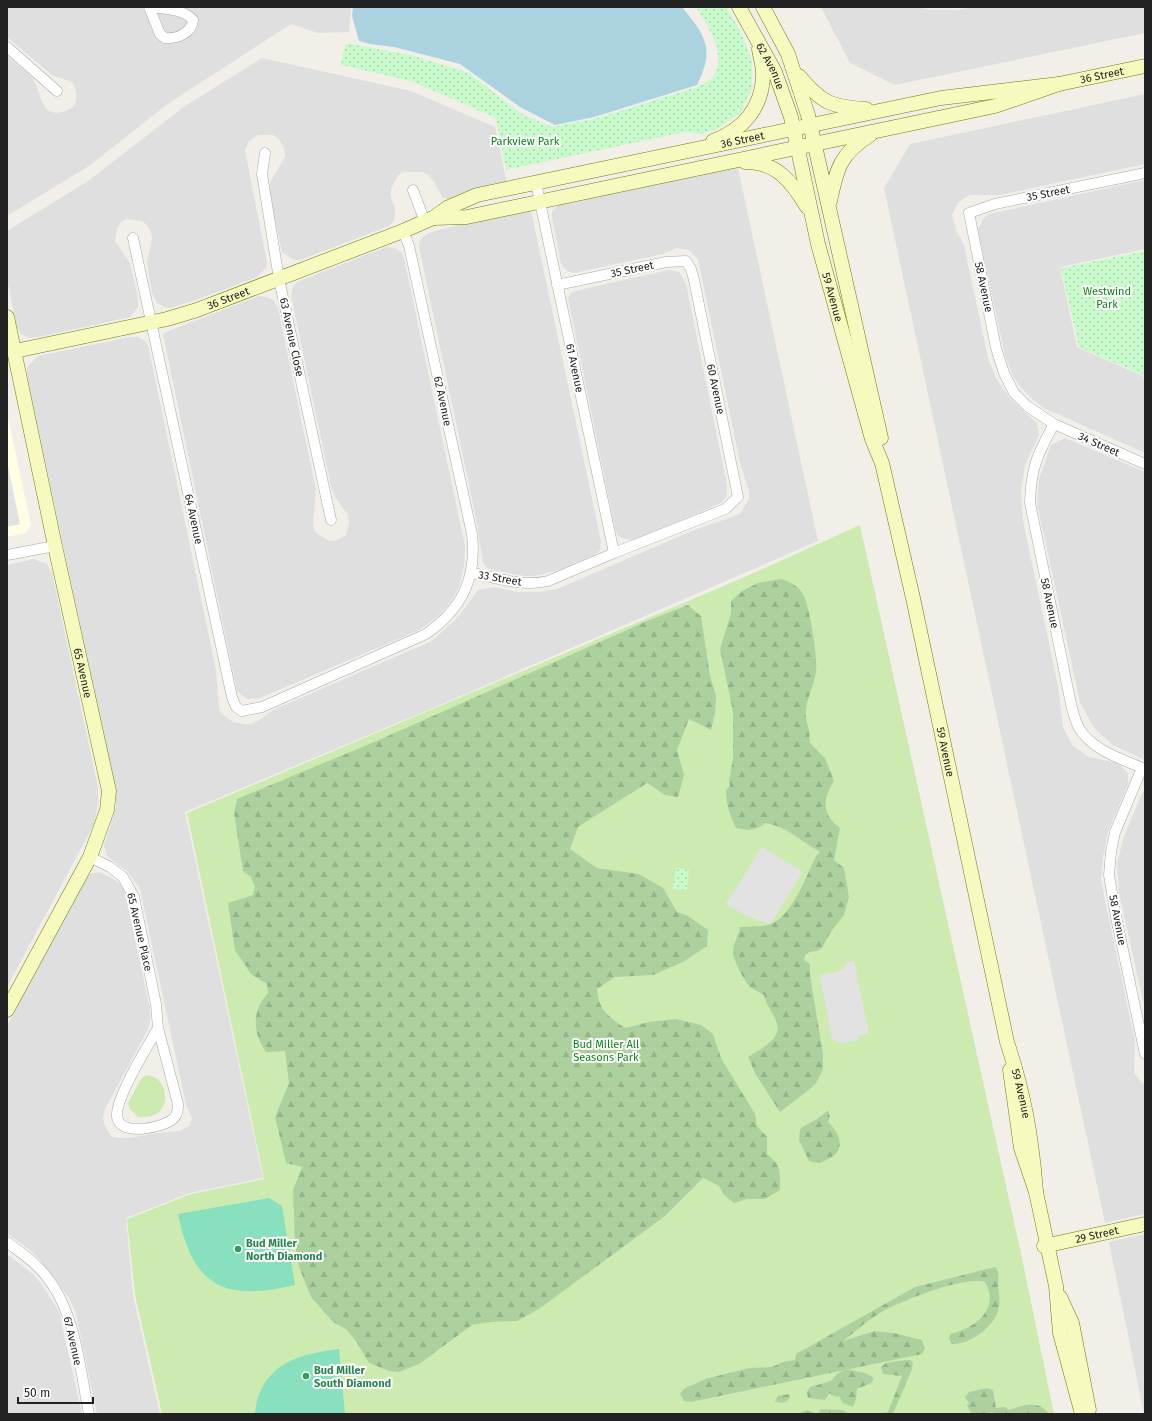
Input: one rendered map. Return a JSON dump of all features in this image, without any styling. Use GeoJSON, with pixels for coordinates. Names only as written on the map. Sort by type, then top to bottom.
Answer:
{"type":"FeatureCollection","features":[{"type":"Feature","properties":{"kind":"street"},"geometry":{"type":"LineString","coordinates":[[149,7],[158,30],[165,38],[178,36],[190,29],[193,20],[188,14],[170,9],[153,7]]}},
{"type":"Feature","properties":{"kind":"street","name":"62 Avenue"},"geometry":{"type":"LineString","coordinates":[[739,7],[757,37],[775,72],[794,129]]}},
{"type":"Feature","properties":{"kind":"street","name":"62 Avenue"},"geometry":{"type":"LineString","coordinates":[[764,7],[776,28],[795,72],[811,126]]}},
{"type":"Feature","properties":{"kind":"street"},"geometry":{"type":"LineString","coordinates":[[683,151],[716,140],[745,123],[756,106],[763,76],[757,37]]}},
{"type":"Feature","properties":{"kind":"street"},"geometry":{"type":"LineString","coordinates":[[7,47],[57,91]]}},
{"type":"Feature","properties":{"kind":"street","name":"36 Street"},"geometry":{"type":"LineString","coordinates":[[15,351],[152,322],[197,310],[403,231],[429,220],[447,208],[477,195],[683,151],[891,110],[941,98],[1059,84],[1145,66]]}},
{"type":"Feature","properties":{"kind":"street"},"geometry":{"type":"LineString","coordinates":[[795,72],[812,92],[827,103],[846,108],[891,110]]}},
{"type":"Feature","properties":{"kind":"street","name":"36 Street"},"geometry":{"type":"LineString","coordinates":[[429,220],[467,217],[721,162],[995,106],[1059,84]]}},
{"type":"Feature","properties":{"kind":"street","name":"59 Avenue"},"geometry":{"type":"LineString","coordinates":[[811,126],[880,437],[882,463]]}},
{"type":"Feature","properties":{"kind":"street","name":"59 Avenue"},"geometry":{"type":"LineString","coordinates":[[794,129],[811,214],[870,431],[882,463],[913,598],[1007,1042],[1011,1081],[1027,1147],[1046,1245],[1066,1324]]}},
{"type":"Feature","properties":{"kind":"street"},"geometry":{"type":"LineString","coordinates":[[829,205],[836,173],[847,154],[854,145],[879,130]]}},
{"type":"Feature","properties":{"kind":"street","name":"63 Avenue Close"},"geometry":{"type":"LineString","coordinates":[[265,154],[262,174],[280,278],[331,520]]}},
{"type":"Feature","properties":{"kind":"street"},"geometry":{"type":"LineString","coordinates":[[721,162],[759,162],[772,167],[797,190],[811,214]]}},
{"type":"Feature","properties":{"kind":"street","name":"35 Street"},"geometry":{"type":"LineString","coordinates":[[972,230],[969,213],[995,204],[1145,173]]}},
{"type":"Feature","properties":{"kind":"street","name":"61 Avenue"},"geometry":{"type":"LineString","coordinates":[[536,183],[614,553]]}},
{"type":"Feature","properties":{"kind":"street"},"geometry":{"type":"LineString","coordinates":[[413,190],[429,220]]}},
{"type":"Feature","properties":{"kind":"street","name":"58 Avenue"},"geometry":{"type":"LineString","coordinates":[[972,230],[996,348],[1004,373],[1014,393],[1027,406],[1054,424],[1037,455],[1031,478],[1030,503],[1071,704],[1078,727],[1086,738],[1102,750],[1144,769],[1115,832],[1109,875],[1116,917],[1145,1053]]}},
{"type":"Feature","properties":{"kind":"street","name":"62 Avenue"},"geometry":{"type":"LineString","coordinates":[[403,231],[409,246],[472,534],[474,552],[472,573]]}},
{"type":"Feature","properties":{"kind":"street","name":"64 Avenue"},"geometry":{"type":"LineString","coordinates":[[133,238],[231,691],[236,707],[242,711]]}},
{"type":"Feature","properties":{"kind":"street","name":"35 Street"},"geometry":{"type":"LineString","coordinates":[[557,285],[666,262],[686,261],[691,269],[694,280]]}},
{"type":"Feature","properties":{"kind":"street","name":"60 Avenue"},"geometry":{"type":"LineString","coordinates":[[694,280],[738,497]]}},
{"type":"Feature","properties":{"kind":"street","name":"65 Avenue"},"geometry":{"type":"LineString","coordinates":[[7,317],[54,546],[109,791],[107,810],[90,857],[7,1010]]}},
{"type":"Feature","properties":{"kind":"street","name":"34 Street"},"geometry":{"type":"LineString","coordinates":[[1054,424],[1145,464]]}},
{"type":"Feature","properties":{"kind":"street","name":"33 Street"},"geometry":{"type":"LineString","coordinates":[[242,711],[262,707],[426,634],[440,624],[452,611],[465,591],[472,573],[519,583],[540,583],[558,578],[614,553],[725,509],[738,497]]}},
{"type":"Feature","properties":{"kind":"street"},"geometry":{"type":"LineString","coordinates":[[7,555],[54,546]]}},
{"type":"Feature","properties":{"kind":"street","name":"65 Avenue Place"},"geometry":{"type":"LineString","coordinates":[[90,857],[110,867],[123,877],[134,897],[156,1004],[158,1028],[178,1104],[178,1112],[174,1119],[164,1124],[142,1129],[127,1128],[120,1123],[117,1118],[120,1100],[158,1028]]}},
{"type":"Feature","properties":{"kind":"street","name":"29 Street"},"geometry":{"type":"LineString","coordinates":[[1046,1245],[1145,1224]]}},
{"type":"Feature","properties":{"kind":"street","name":"67 Avenue"},"geometry":{"type":"LineString","coordinates":[[7,1242],[38,1266],[59,1296],[71,1326],[89,1414]]}},
{"type":"Feature","properties":{"kind":"street"},"geometry":{"type":"LineString","coordinates":[[1066,1324],[1064,1352],[1082,1414]]}},
{"type":"Feature","properties":{"kind":"street"},"geometry":{"type":"LineString","coordinates":[[1066,1324],[1090,1414]]}},
{"type":"Feature","properties":{"kind":"shaded area"},"geometry":{"type":"Polygon","coordinates":[[[7,7],[351,7],[349,32],[318,33],[291,24],[169,103],[89,166],[7,216],[7,56],[32,77],[38,89],[41,100],[47,110],[56,113],[66,111],[73,107],[76,101],[76,91],[72,82],[52,75],[7,37],[7,7]]]}},
{"type":"Feature","properties":{"kind":"shaded area"},"geometry":{"type":"Polygon","coordinates":[[[821,7],[918,7],[929,10],[957,10],[973,7],[1145,7],[1145,33],[895,85],[850,63],[821,7]]]}},
{"type":"Feature","properties":{"kind":"shaded area"},"geometry":{"type":"Polygon","coordinates":[[[262,58],[411,91],[495,127],[507,183],[450,200],[442,197],[434,182],[428,175],[422,172],[404,172],[398,175],[391,189],[391,197],[395,209],[395,215],[394,221],[389,226],[300,260],[294,260],[282,252],[270,195],[270,183],[285,157],[284,148],[279,139],[273,135],[258,135],[249,141],[245,150],[267,263],[266,268],[257,277],[193,301],[170,308],[164,307],[157,303],[152,293],[147,262],[152,239],[151,232],[147,225],[142,221],[127,219],[121,222],[117,228],[115,241],[130,263],[137,293],[138,307],[130,317],[39,337],[29,338],[21,334],[17,328],[7,279],[7,231],[88,181],[185,106],[262,58]]]}},
{"type":"Feature","properties":{"kind":"shaded area"},"geometry":{"type":"Polygon","coordinates":[[[1145,94],[1145,164],[1000,195],[970,195],[958,202],[952,215],[956,230],[964,245],[988,358],[996,378],[1010,399],[1037,423],[1039,435],[1025,465],[1021,491],[1023,521],[1058,686],[1063,728],[1073,746],[1089,757],[1118,763],[1128,773],[1128,785],[1108,831],[1103,857],[1101,881],[1135,1042],[1134,1073],[1141,1082],[1145,1084],[1145,1214],[1105,1223],[884,188],[910,144],[1145,94]]]}},
{"type":"Feature","properties":{"kind":"shaded area"},"geometry":{"type":"Polygon","coordinates":[[[729,168],[738,168],[818,541],[440,705],[185,812],[263,1178],[190,1193],[126,1218],[133,1295],[160,1414],[97,1414],[76,1313],[69,1298],[42,1262],[32,1252],[7,1233],[7,1026],[78,891],[90,874],[99,872],[112,878],[120,884],[125,893],[150,1009],[150,1022],[147,1031],[105,1109],[103,1117],[104,1124],[111,1136],[128,1138],[180,1131],[190,1125],[192,1118],[186,1105],[140,889],[127,871],[107,856],[104,846],[116,808],[116,792],[27,376],[27,367],[38,356],[130,337],[138,337],[145,341],[148,345],[216,670],[219,708],[221,713],[233,722],[251,724],[275,709],[432,641],[459,616],[478,590],[494,587],[517,592],[538,592],[557,589],[692,531],[740,514],[749,499],[749,491],[740,463],[698,259],[689,250],[676,248],[663,254],[574,273],[567,271],[561,264],[552,217],[552,211],[560,204],[729,168]]]}},
{"type":"Feature","properties":{"kind":"shaded area"},"geometry":{"type":"Polygon","coordinates":[[[1145,180],[1145,249],[1060,267],[1077,347],[1143,376],[1145,386],[1145,453],[1044,408],[1031,398],[1019,385],[1013,376],[1005,355],[978,230],[983,219],[989,214],[1145,180]]]}},
{"type":"Feature","properties":{"kind":"shaded area"},"geometry":{"type":"Polygon","coordinates":[[[518,209],[530,211],[532,215],[601,541],[600,550],[596,554],[562,569],[535,576],[524,576],[493,570],[486,567],[483,562],[476,518],[419,247],[420,240],[428,233],[518,209]]]}},
{"type":"Feature","properties":{"kind":"shaded area"},"geometry":{"type":"Polygon","coordinates":[[[386,247],[395,248],[401,252],[404,258],[465,546],[464,567],[459,587],[449,604],[437,617],[419,630],[260,698],[247,699],[237,691],[163,334],[259,296],[268,297],[274,301],[278,308],[316,490],[313,524],[315,532],[329,541],[338,540],[346,535],[349,523],[348,515],[335,497],[331,486],[291,296],[293,287],[297,282],[386,247]]]}},
{"type":"Feature","properties":{"kind":"shaded area"},"geometry":{"type":"Polygon","coordinates":[[[669,270],[679,272],[686,284],[727,485],[727,496],[721,503],[634,540],[625,539],[618,536],[615,528],[568,298],[571,293],[579,290],[669,270]]]}},
{"type":"Feature","properties":{"kind":"shaded area"},"geometry":{"type":"Polygon","coordinates":[[[7,413],[31,525],[26,533],[7,537],[7,413]]]}},
{"type":"Feature","properties":{"kind":"shaded area"},"geometry":{"type":"Polygon","coordinates":[[[1065,438],[1145,472],[1145,760],[1113,745],[1094,728],[1080,702],[1037,503],[1039,479],[1051,445],[1065,438]]]}},
{"type":"Feature","properties":{"kind":"shaded area"},"geometry":{"type":"Polygon","coordinates":[[[7,461],[20,524],[7,527],[7,461]]]}},
{"type":"Feature","properties":{"kind":"shaded area"},"geometry":{"type":"Polygon","coordinates":[[[34,559],[47,564],[52,573],[98,787],[98,803],[94,824],[7,987],[7,565],[34,559]]]}},
{"type":"Feature","properties":{"kind":"shaded area"},"geometry":{"type":"Polygon","coordinates":[[[1145,790],[1145,1009],[1119,893],[1117,864],[1123,839],[1141,795],[1145,790]]]}},
{"type":"Feature","properties":{"kind":"shaded area"},"geometry":{"type":"Polygon","coordinates":[[[762,847],[803,872],[771,923],[766,923],[741,913],[726,904],[762,847]]]}},
{"type":"Feature","properties":{"kind":"shaded area"},"geometry":{"type":"Polygon","coordinates":[[[854,961],[869,1033],[857,1036],[858,1040],[840,1043],[832,1039],[820,975],[844,970],[846,962],[854,961]]]}},
{"type":"Feature","properties":{"kind":"shaded area"},"geometry":{"type":"Polygon","coordinates":[[[1145,1234],[1145,1414],[1144,1414],[1109,1242],[1145,1234]]]}},
{"type":"Feature","properties":{"kind":"shaded area"},"geometry":{"type":"Polygon","coordinates":[[[7,1254],[34,1275],[43,1286],[59,1312],[82,1414],[7,1414],[7,1254]]]}},
{"type":"Feature","properties":{"kind":"green space","name":"Parkview Park"},"geometry":{"type":"Polygon","coordinates":[[[696,7],[726,7],[741,32],[752,61],[752,89],[741,112],[717,129],[701,134],[685,132],[506,170],[496,118],[411,81],[341,65],[343,51],[347,43],[414,56],[467,72],[522,114],[552,127],[594,119],[697,87],[710,80],[716,71],[718,52],[711,32],[696,7]]]}},
{"type":"Feature","properties":{"kind":"green space","name":"Westwind Park"},"geometry":{"type":"Polygon","coordinates":[[[1145,251],[1145,380],[1144,375],[1079,347],[1061,268],[1145,251]]]}},
{"type":"Feature","properties":{"kind":"green space","name":"Bud Miller All Seasons Park"},"geometry":{"type":"Polygon","coordinates":[[[860,525],[1022,1258],[1054,1414],[162,1414],[135,1295],[127,1219],[191,1194],[264,1179],[187,813],[747,576],[860,525]]]}},
{"type":"Feature","properties":{"kind":"green space"},"geometry":{"type":"Polygon","coordinates":[[[781,579],[788,581],[800,590],[804,596],[809,611],[815,645],[816,672],[807,705],[806,718],[810,743],[825,758],[834,781],[827,794],[826,806],[830,818],[840,828],[834,860],[844,868],[849,897],[844,915],[830,933],[822,948],[817,951],[809,952],[805,955],[804,960],[810,964],[810,975],[823,1054],[823,1069],[816,1083],[810,1089],[780,1112],[756,1075],[748,1057],[763,1048],[773,1039],[778,1029],[777,1024],[764,995],[750,987],[742,976],[735,961],[733,949],[740,927],[771,924],[786,912],[798,894],[816,856],[820,852],[787,831],[773,825],[765,823],[752,830],[736,828],[729,810],[726,790],[730,786],[729,781],[733,759],[733,712],[720,649],[731,613],[731,601],[742,591],[758,583],[781,579]]]}},
{"type":"Feature","properties":{"kind":"green space"},"geometry":{"type":"Polygon","coordinates":[[[688,605],[701,616],[710,676],[716,696],[715,713],[711,730],[689,719],[677,750],[684,775],[678,797],[665,795],[647,783],[578,827],[570,849],[597,868],[639,874],[663,888],[677,912],[688,916],[708,930],[707,946],[683,962],[653,975],[615,977],[597,989],[598,996],[605,1012],[625,1028],[649,1022],[676,1019],[701,1025],[713,1034],[721,1058],[755,1114],[757,1126],[767,1137],[767,1154],[778,1166],[780,1190],[765,1199],[747,1199],[734,1203],[724,1195],[719,1186],[703,1178],[665,1216],[539,1309],[517,1321],[490,1322],[472,1325],[419,1364],[399,1372],[389,1371],[369,1363],[356,1341],[347,1330],[333,1322],[311,1297],[299,1267],[295,1246],[293,1190],[302,1167],[286,1163],[275,1117],[289,1083],[285,1051],[266,1052],[258,1037],[256,1030],[256,1015],[262,1000],[268,993],[267,984],[251,974],[235,950],[228,903],[253,895],[255,887],[251,877],[243,871],[234,813],[237,799],[372,743],[647,621],[688,605]]]}},
{"type":"Feature","properties":{"kind":"green space"},"geometry":{"type":"Polygon","coordinates":[[[676,868],[689,869],[687,890],[673,889],[676,868]]]}},
{"type":"Feature","properties":{"kind":"green space"},"geometry":{"type":"Polygon","coordinates":[[[146,1075],[154,1077],[160,1082],[164,1089],[164,1105],[159,1112],[150,1116],[138,1117],[130,1109],[128,1103],[141,1079],[146,1075]]]}},
{"type":"Feature","properties":{"kind":"green space"},"geometry":{"type":"Polygon","coordinates":[[[828,1110],[830,1117],[828,1122],[836,1131],[840,1141],[840,1146],[835,1154],[827,1160],[817,1163],[809,1161],[799,1140],[800,1129],[828,1110]]]}},
{"type":"Feature","properties":{"kind":"green space","name":"Bud Miller North Diamond"},"geometry":{"type":"Polygon","coordinates":[[[269,1198],[282,1206],[295,1285],[270,1290],[249,1291],[231,1289],[216,1283],[203,1273],[193,1258],[184,1239],[178,1214],[269,1198]]]}},
{"type":"Feature","properties":{"kind":"green space"},"geometry":{"type":"Polygon","coordinates":[[[995,1267],[998,1271],[999,1303],[997,1314],[994,1320],[984,1330],[972,1339],[965,1342],[952,1344],[949,1339],[950,1334],[968,1328],[982,1316],[987,1309],[990,1301],[989,1292],[985,1282],[975,1281],[948,1286],[916,1296],[875,1316],[843,1341],[875,1331],[894,1333],[922,1340],[925,1349],[922,1354],[691,1402],[684,1401],[680,1394],[684,1389],[705,1379],[749,1368],[772,1367],[783,1362],[795,1360],[796,1354],[915,1287],[995,1267]]]}},
{"type":"Feature","properties":{"kind":"green space","name":"Bud Miller South Diamond"},"geometry":{"type":"Polygon","coordinates":[[[339,1349],[345,1414],[255,1414],[258,1397],[264,1384],[273,1373],[283,1365],[309,1354],[339,1349]]]}},
{"type":"Feature","properties":{"kind":"green space"},"geometry":{"type":"Polygon","coordinates":[[[911,1360],[913,1363],[912,1369],[893,1414],[878,1414],[888,1412],[902,1376],[883,1374],[881,1367],[886,1363],[911,1360]]]}},
{"type":"Feature","properties":{"kind":"green space"},"geometry":{"type":"Polygon","coordinates":[[[845,1370],[865,1373],[874,1379],[871,1383],[857,1389],[853,1407],[843,1403],[839,1396],[836,1397],[829,1393],[825,1400],[808,1398],[807,1392],[810,1387],[831,1381],[838,1373],[845,1370]]]}},
{"type":"Feature","properties":{"kind":"green space"},"geometry":{"type":"Polygon","coordinates":[[[987,1388],[993,1390],[996,1408],[1005,1407],[1009,1410],[1030,1404],[1040,1406],[1049,1414],[998,1414],[991,1412],[986,1414],[971,1414],[967,1405],[969,1403],[965,1397],[969,1392],[987,1388]]]}},
{"type":"Feature","properties":{"kind":"green space"},"geometry":{"type":"Polygon","coordinates":[[[789,1394],[790,1397],[786,1402],[782,1403],[775,1401],[778,1396],[789,1394]]]}},
{"type":"Feature","properties":{"kind":"green space"},"geometry":{"type":"Polygon","coordinates":[[[821,1409],[843,1410],[849,1414],[818,1414],[821,1409]]]}},
{"type":"Feature","properties":{"kind":"green space"},"geometry":{"type":"Polygon","coordinates":[[[807,1410],[818,1414],[796,1414],[807,1410]]]}},
{"type":"Feature","properties":{"kind":"water"},"geometry":{"type":"Polygon","coordinates":[[[353,7],[682,7],[702,35],[705,43],[706,62],[703,73],[697,85],[594,117],[555,125],[520,107],[460,64],[394,47],[359,41],[352,16],[353,7]]]}},
{"type":"Feature","properties":{"kind":"place","name":"Bud Miller North Diamond"},"geometry":{"type":"Point","coordinates":[238,1249]}},
{"type":"Feature","properties":{"kind":"place","name":"Bud Miller South Diamond"},"geometry":{"type":"Point","coordinates":[306,1376]}}]}
